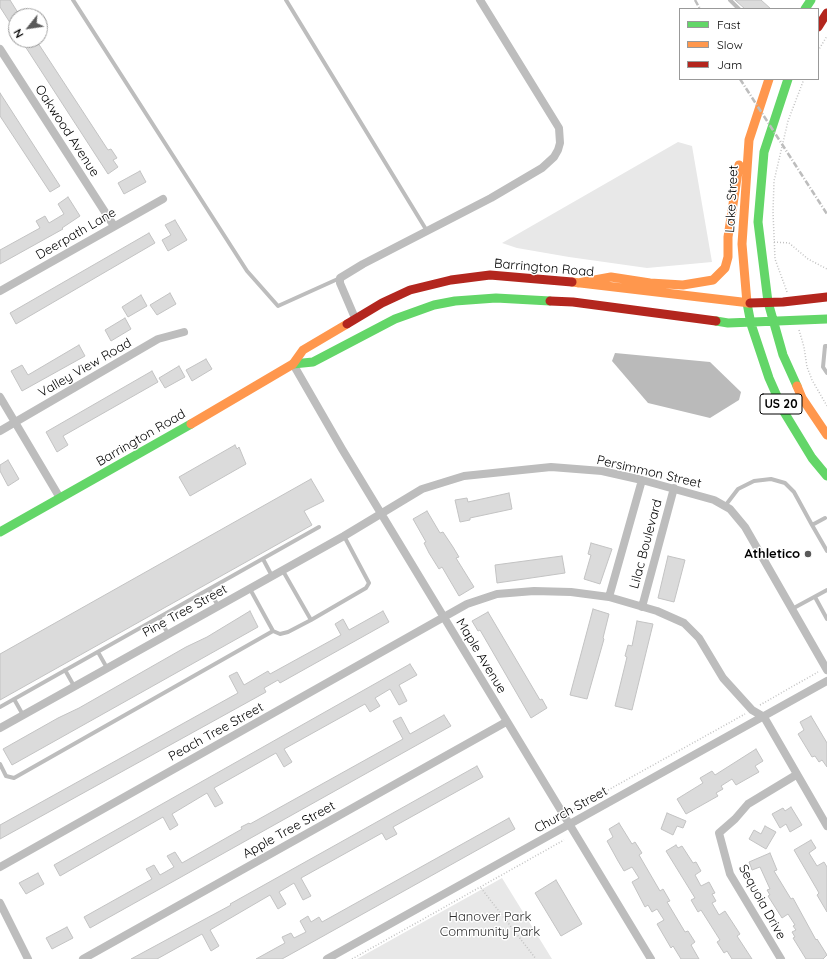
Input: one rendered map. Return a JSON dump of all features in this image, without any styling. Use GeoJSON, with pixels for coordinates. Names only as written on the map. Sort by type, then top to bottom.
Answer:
{"type":"FeatureCollection","features":[{"type":"Feature","properties":{"kind":"main road"},"geometry":{"type":"LineString","coordinates":[[819,25],[827,13]]}},
{"type":"Feature","properties":{"kind":"main road","name":"Lake Street"},"geometry":{"type":"LineString","coordinates":[[751,324],[747,302],[742,244],[749,140],[769,80]]}},
{"type":"Feature","properties":{"kind":"main road","name":"Lake Street"},"geometry":{"type":"LineString","coordinates":[[768,302],[758,222],[760,187],[764,152],[788,80]]}},
{"type":"Feature","properties":{"kind":"main road"},"geometry":{"type":"LineString","coordinates":[[578,283],[611,277],[650,283],[684,285],[713,280],[725,268],[728,257],[728,237],[735,187],[740,165],[749,140]]}},
{"type":"Feature","properties":{"kind":"main road","name":"Barrington Road"},"geometry":{"type":"LineString","coordinates":[[0,532],[133,458],[293,364],[303,350],[355,318],[410,290],[451,280],[490,275],[578,283],[747,302],[827,298]]}},
{"type":"Feature","properties":{"kind":"main road","name":"Barrington Road"},"geometry":{"type":"LineString","coordinates":[[293,364],[313,362],[395,319],[434,305],[455,301],[496,298],[573,302],[728,323],[751,324],[827,319]]}},
{"type":"Feature","properties":{"kind":"main road","name":"US 20"},"geometry":{"type":"LineString","coordinates":[[768,302],[773,322],[791,375],[802,398],[827,435]]}},
{"type":"Feature","properties":{"kind":"main road","name":"US 20"},"geometry":{"type":"LineString","coordinates":[[751,324],[769,378],[784,412],[812,458],[827,476]]}},
{"type":"Feature","properties":{"kind":"street"},"geometry":{"type":"LineString","coordinates":[[355,318],[340,283],[340,278],[363,264],[491,198],[542,168],[554,157],[560,143],[559,128],[480,0]]}},
{"type":"Feature","properties":{"kind":"street","name":"Oakwood Avenue"},"geometry":{"type":"LineString","coordinates":[[0,50],[114,226]]}},
{"type":"Feature","properties":{"kind":"street","name":"Deerpath Lane"},"geometry":{"type":"LineString","coordinates":[[0,291],[163,199]]}},
{"type":"Feature","properties":{"kind":"street","name":"Valley View Road"},"geometry":{"type":"LineString","coordinates":[[0,431],[158,339],[184,332]]}},
{"type":"Feature","properties":{"kind":"street","name":"Maple Avenue"},"geometry":{"type":"LineString","coordinates":[[293,364],[381,515],[651,959]]}},
{"type":"Feature","properties":{"kind":"street"},"geometry":{"type":"LineString","coordinates":[[0,397],[60,498]]}},
{"type":"Feature","properties":{"kind":"street","name":"Persimmon Street"},"geometry":{"type":"LineString","coordinates":[[381,515],[422,489],[464,476],[551,467],[602,471],[674,488],[714,500],[730,509],[745,527],[826,669]]}},
{"type":"Feature","properties":{"kind":"street","name":"Lilac Boulevard"},"geometry":{"type":"LineString","coordinates":[[609,597],[642,480]]}},
{"type":"Feature","properties":{"kind":"street","name":"Lilac Boulevard"},"geometry":{"type":"LineString","coordinates":[[642,607],[674,488]]}},
{"type":"Feature","properties":{"kind":"street","name":"Pine Tree Street"},"geometry":{"type":"LineString","coordinates":[[0,728],[381,515]]}},
{"type":"Feature","properties":{"kind":"street","name":"Peach Tree Street"},"geometry":{"type":"LineString","coordinates":[[0,867],[467,604],[497,594],[534,591],[571,592],[609,597],[642,607],[684,623],[699,638],[723,678],[752,710],[764,717]]}},
{"type":"Feature","properties":{"kind":"street","name":"Church Street"},"geometry":{"type":"LineString","coordinates":[[327,959],[827,681]]}},
{"type":"Feature","properties":{"kind":"street"},"geometry":{"type":"LineString","coordinates":[[764,717],[827,826]]}},
{"type":"Feature","properties":{"kind":"street","name":"Apple Tree Street"},"geometry":{"type":"LineString","coordinates":[[83,959],[506,722]]}},
{"type":"Feature","properties":{"kind":"street","name":"Sequoia Drive"},"geometry":{"type":"LineString","coordinates":[[781,959],[730,874],[719,833],[735,819],[748,804],[796,774]]}},
{"type":"Feature","properties":{"kind":"street"},"geometry":{"type":"LineString","coordinates":[[0,903],[28,959]]}},
{"type":"Feature","properties":{"kind":"lane"},"geometry":{"type":"LineString","coordinates":[[73,0],[247,271],[278,306],[340,278]]}},
{"type":"Feature","properties":{"kind":"lane"},"geometry":{"type":"LineString","coordinates":[[286,0],[427,231]]}},
{"type":"Feature","properties":{"kind":"lane"},"geometry":{"type":"LineString","coordinates":[[730,0],[738,8]]}},
{"type":"Feature","properties":{"kind":"lane"},"geometry":{"type":"LineString","coordinates":[[827,346],[825,346],[823,367],[827,373]]}},
{"type":"Feature","properties":{"kind":"lane"},"geometry":{"type":"LineString","coordinates":[[725,506],[738,489],[754,481],[771,478],[785,483],[801,502],[812,525],[827,550]]}},
{"type":"Feature","properties":{"kind":"lane"},"geometry":{"type":"LineString","coordinates":[[812,525],[826,518],[827,513]]}},
{"type":"Feature","properties":{"kind":"lane"},"geometry":{"type":"LineString","coordinates":[[0,707],[318,527]]}},
{"type":"Feature","properties":{"kind":"lane"},"geometry":{"type":"LineString","coordinates":[[250,588],[273,631],[280,634],[288,632],[311,620],[366,588],[369,583],[344,536]]}},
{"type":"Feature","properties":{"kind":"lane"},"geometry":{"type":"LineString","coordinates":[[263,559],[272,576]]}},
{"type":"Feature","properties":{"kind":"lane"},"geometry":{"type":"LineString","coordinates":[[283,570],[311,620]]}},
{"type":"Feature","properties":{"kind":"lane"},"geometry":{"type":"LineString","coordinates":[[209,589],[218,606]]}},
{"type":"Feature","properties":{"kind":"lane"},"geometry":{"type":"LineString","coordinates":[[792,609],[827,590]]}},
{"type":"Feature","properties":{"kind":"lane"},"geometry":{"type":"LineString","coordinates":[[814,597],[827,619]]}},
{"type":"Feature","properties":{"kind":"lane"},"geometry":{"type":"LineString","coordinates":[[159,617],[168,634]]}},
{"type":"Feature","properties":{"kind":"lane"},"geometry":{"type":"LineString","coordinates":[[0,764],[6,776],[14,778],[273,631]]}},
{"type":"Feature","properties":{"kind":"lane"},"geometry":{"type":"LineString","coordinates":[[98,652],[107,668]]}},
{"type":"Feature","properties":{"kind":"lane"},"geometry":{"type":"LineString","coordinates":[[65,670],[74,687]]}},
{"type":"Feature","properties":{"kind":"lane"},"geometry":{"type":"LineString","coordinates":[[14,699],[23,715]]}},
{"type":"Feature","properties":{"kind":"path"},"geometry":{"type":"LineString","coordinates":[[819,49],[827,36]]}},
{"type":"Feature","properties":{"kind":"path"},"geometry":{"type":"LineString","coordinates":[[785,286],[775,259],[772,212],[774,181],[788,121],[804,80]]}},
{"type":"Feature","properties":{"kind":"path"},"geometry":{"type":"LineString","coordinates":[[774,242],[789,243],[808,259],[827,269]]}},
{"type":"Feature","properties":{"kind":"path"},"geometry":{"type":"LineString","coordinates":[[804,347],[806,361],[812,380],[827,406]]}},
{"type":"Feature","properties":{"kind":"path"},"geometry":{"type":"LineString","coordinates":[[574,809],[826,669]]}},
{"type":"Feature","properties":{"kind":"path"},"geometry":{"type":"LineString","coordinates":[[352,959],[481,888],[564,840]]}},
{"type":"Feature","properties":{"kind":"path"},"geometry":{"type":"LineString","coordinates":[[481,888],[536,959]]}},
{"type":"Feature","properties":{"kind":"green space"},"geometry":{"type":"Polygon","coordinates":[[[678,142],[692,146],[712,262],[647,268],[569,257],[517,248],[502,243],[678,142]]]}},
{"type":"Feature","properties":{"kind":"green space","name":"Hanover Park Community Park"},"geometry":{"type":"Polygon","coordinates":[[[502,878],[552,959],[357,959],[502,878]]]}},
{"type":"Feature","properties":{"kind":"shaded area"},"geometry":{"type":"Polygon","coordinates":[[[615,353],[710,362],[741,392],[739,400],[710,418],[648,403],[612,361],[615,353]]]}},
{"type":"Feature","properties":{"kind":"building"},"geometry":{"type":"Polygon","coordinates":[[[0,0],[10,0],[15,8],[8,8],[8,20],[0,7],[0,0]]]}},
{"type":"Feature","properties":{"kind":"building"},"geometry":{"type":"Polygon","coordinates":[[[735,0],[761,0],[770,8],[744,8],[735,0]]]}},
{"type":"Feature","properties":{"kind":"building"},"geometry":{"type":"Polygon","coordinates":[[[26,48],[41,48],[108,150],[111,149],[117,158],[113,160],[118,167],[108,174],[26,48]]]}},
{"type":"Feature","properties":{"kind":"building"},"geometry":{"type":"Polygon","coordinates":[[[0,93],[60,186],[50,192],[0,116],[0,93]]]}},
{"type":"Feature","properties":{"kind":"building"},"geometry":{"type":"Polygon","coordinates":[[[140,171],[146,182],[124,194],[118,183],[140,171]]]}},
{"type":"Feature","properties":{"kind":"building"},"geometry":{"type":"Polygon","coordinates":[[[68,197],[80,216],[62,228],[63,229],[0,264],[0,250],[40,228],[36,221],[45,216],[49,223],[64,214],[58,204],[68,197]]]}},
{"type":"Feature","properties":{"kind":"building"},"geometry":{"type":"Polygon","coordinates":[[[175,220],[187,240],[168,251],[162,240],[171,235],[165,225],[175,220]]]}},
{"type":"Feature","properties":{"kind":"building"},"geometry":{"type":"Polygon","coordinates":[[[149,233],[155,243],[16,324],[10,313],[149,233]]]}},
{"type":"Feature","properties":{"kind":"building"},"geometry":{"type":"Polygon","coordinates":[[[170,293],[176,304],[157,315],[150,305],[170,293]]]}},
{"type":"Feature","properties":{"kind":"building"},"geometry":{"type":"Polygon","coordinates":[[[141,295],[147,306],[128,317],[122,307],[141,295]]]}},
{"type":"Feature","properties":{"kind":"building"},"geometry":{"type":"Polygon","coordinates":[[[125,318],[131,329],[111,341],[105,330],[125,318]]]}},
{"type":"Feature","properties":{"kind":"building"},"geometry":{"type":"Polygon","coordinates":[[[79,345],[85,356],[22,391],[11,371],[22,365],[28,375],[79,345]]]}},
{"type":"Feature","properties":{"kind":"building"},"geometry":{"type":"Polygon","coordinates":[[[206,359],[212,369],[192,381],[186,370],[206,359]]]}},
{"type":"Feature","properties":{"kind":"building"},"geometry":{"type":"Polygon","coordinates":[[[179,366],[185,377],[165,388],[159,378],[179,366]]]}},
{"type":"Feature","properties":{"kind":"building"},"geometry":{"type":"Polygon","coordinates":[[[152,371],[158,382],[63,436],[68,445],[57,452],[46,432],[152,371]]]}},
{"type":"Feature","properties":{"kind":"building"},"geometry":{"type":"Polygon","coordinates":[[[235,445],[237,449],[239,447],[246,464],[190,496],[179,477],[235,445]]]}},
{"type":"Feature","properties":{"kind":"building"},"geometry":{"type":"Polygon","coordinates":[[[8,460],[19,479],[8,486],[0,471],[0,465],[8,460]]]}},
{"type":"Feature","properties":{"kind":"building"},"geometry":{"type":"Polygon","coordinates":[[[311,479],[324,501],[304,511],[312,525],[0,700],[0,654],[311,479]]]}},
{"type":"Feature","properties":{"kind":"building"},"geometry":{"type":"Polygon","coordinates":[[[509,493],[512,509],[470,518],[470,520],[460,522],[455,500],[467,498],[468,502],[509,493]]]}},
{"type":"Feature","properties":{"kind":"building"},"geometry":{"type":"Polygon","coordinates":[[[427,511],[440,533],[443,532],[453,547],[459,557],[456,558],[474,587],[459,596],[442,567],[439,569],[429,553],[424,543],[426,542],[413,519],[427,511]]]}},
{"type":"Feature","properties":{"kind":"building"},"geometry":{"type":"Polygon","coordinates":[[[591,543],[612,549],[600,584],[584,579],[591,555],[588,554],[591,543]]]}},
{"type":"Feature","properties":{"kind":"building"},"geometry":{"type":"Polygon","coordinates":[[[562,556],[565,573],[497,583],[495,565],[562,556]]]}},
{"type":"Feature","properties":{"kind":"building"},"geometry":{"type":"Polygon","coordinates":[[[668,556],[685,560],[674,602],[658,598],[668,556]]]}},
{"type":"Feature","properties":{"kind":"building"},"geometry":{"type":"Polygon","coordinates":[[[593,609],[609,614],[604,639],[587,699],[570,695],[593,609]]]}},
{"type":"Feature","properties":{"kind":"building"},"geometry":{"type":"Polygon","coordinates":[[[250,611],[258,627],[12,765],[3,749],[186,647],[207,637],[250,611]]]}},
{"type":"Feature","properties":{"kind":"building"},"geometry":{"type":"Polygon","coordinates":[[[383,611],[389,622],[280,683],[278,680],[264,688],[266,692],[0,839],[0,825],[238,693],[229,676],[237,672],[244,685],[268,671],[270,674],[341,635],[335,624],[343,619],[349,630],[383,611]]]}},
{"type":"Feature","properties":{"kind":"building"},"geometry":{"type":"Polygon","coordinates":[[[488,612],[540,700],[542,699],[547,708],[531,718],[480,630],[478,631],[472,621],[488,612]]]}},
{"type":"Feature","properties":{"kind":"building"},"geometry":{"type":"Polygon","coordinates":[[[637,621],[653,624],[632,710],[615,706],[627,657],[625,656],[628,645],[632,646],[637,621]]]}},
{"type":"Feature","properties":{"kind":"building"},"geometry":{"type":"Polygon","coordinates":[[[410,664],[417,675],[399,685],[407,701],[399,705],[390,689],[375,698],[380,706],[370,712],[365,704],[284,749],[292,762],[284,767],[276,753],[214,788],[223,803],[215,807],[207,793],[172,814],[178,825],[170,830],[163,817],[60,876],[54,865],[410,664]]]}},
{"type":"Feature","properties":{"kind":"building"},"geometry":{"type":"Polygon","coordinates":[[[444,715],[451,726],[90,928],[84,917],[152,879],[146,869],[154,865],[160,875],[174,867],[167,856],[175,852],[182,863],[242,829],[241,827],[249,823],[250,824],[403,739],[393,721],[401,717],[410,734],[444,715]]]}},
{"type":"Feature","properties":{"kind":"building"},"geometry":{"type":"Polygon","coordinates":[[[811,716],[827,743],[827,767],[822,760],[819,762],[815,756],[812,757],[798,734],[804,730],[800,722],[811,716]]]}},
{"type":"Feature","properties":{"kind":"building"},"geometry":{"type":"Polygon","coordinates":[[[756,749],[763,761],[755,766],[759,772],[736,785],[732,779],[721,786],[723,789],[716,793],[718,796],[686,814],[677,799],[703,783],[700,778],[712,771],[715,775],[756,749]]]}},
{"type":"Feature","properties":{"kind":"building"},"geometry":{"type":"Polygon","coordinates":[[[477,766],[483,777],[393,827],[397,834],[386,840],[382,833],[301,878],[311,896],[303,900],[294,883],[279,892],[286,904],[278,909],[270,895],[210,930],[219,946],[211,951],[202,934],[157,959],[131,959],[231,905],[230,904],[477,766]]]}},
{"type":"Feature","properties":{"kind":"building"},"geometry":{"type":"Polygon","coordinates":[[[791,807],[802,825],[790,832],[786,824],[780,828],[772,814],[783,808],[785,811],[791,807]]]}},
{"type":"Feature","properties":{"kind":"building"},"geometry":{"type":"Polygon","coordinates":[[[667,813],[686,821],[683,828],[677,826],[673,835],[661,829],[667,813]]]}},
{"type":"Feature","properties":{"kind":"building"},"geometry":{"type":"Polygon","coordinates":[[[509,818],[515,829],[309,944],[282,959],[256,959],[285,943],[282,937],[291,933],[294,938],[306,932],[300,921],[308,916],[311,922],[319,917],[322,922],[509,818]]]}},
{"type":"Feature","properties":{"kind":"building"},"geometry":{"type":"Polygon","coordinates":[[[619,823],[632,844],[635,842],[642,853],[639,855],[660,891],[663,889],[670,901],[667,902],[685,932],[688,931],[695,942],[691,945],[699,959],[681,959],[673,946],[671,948],[657,924],[664,920],[657,909],[652,912],[648,905],[645,907],[632,882],[639,878],[632,867],[624,871],[607,841],[613,837],[609,829],[619,823]]]}},
{"type":"Feature","properties":{"kind":"building"},"geometry":{"type":"Polygon","coordinates":[[[765,826],[776,832],[766,849],[749,839],[754,830],[761,834],[765,826]]]}},
{"type":"Feature","properties":{"kind":"building"},"geometry":{"type":"Polygon","coordinates":[[[811,840],[816,848],[809,853],[817,866],[824,862],[827,867],[827,912],[817,895],[819,893],[794,850],[811,840]]]}},
{"type":"Feature","properties":{"kind":"building"},"geometry":{"type":"Polygon","coordinates":[[[676,845],[678,848],[682,846],[693,863],[696,862],[701,871],[695,875],[701,886],[709,882],[715,893],[712,894],[716,901],[712,903],[719,915],[725,911],[740,934],[737,936],[752,959],[732,959],[727,951],[724,953],[717,942],[720,940],[701,910],[698,912],[691,900],[695,898],[666,851],[676,845]]]}},
{"type":"Feature","properties":{"kind":"building"},"geometry":{"type":"Polygon","coordinates":[[[770,853],[777,870],[774,871],[791,899],[793,898],[816,940],[817,939],[827,955],[823,959],[806,959],[793,938],[795,937],[792,932],[796,930],[793,926],[795,925],[788,914],[782,918],[768,896],[770,895],[767,890],[770,889],[760,867],[752,870],[749,862],[770,853]]]}},
{"type":"Feature","properties":{"kind":"building"},"geometry":{"type":"Polygon","coordinates":[[[38,873],[44,884],[26,894],[19,883],[38,873]]]}},
{"type":"Feature","properties":{"kind":"building"},"geometry":{"type":"Polygon","coordinates":[[[556,880],[582,924],[561,936],[535,893],[556,880]]]}},
{"type":"Feature","properties":{"kind":"building"},"geometry":{"type":"Polygon","coordinates":[[[67,927],[73,938],[52,949],[46,938],[67,927]]]}},
{"type":"Feature","properties":{"kind":"railway"},"geometry":{"type":"LineString","coordinates":[[695,0],[699,8]]}},
{"type":"Feature","properties":{"kind":"railway"},"geometry":{"type":"LineString","coordinates":[[741,80],[827,214]]}},
{"type":"Feature","properties":{"kind":"traffic: fast"},"geometry":{"type":"LineString","coordinates":[[806,8],[811,0]]}},
{"type":"Feature","properties":{"kind":"traffic: fast"},"geometry":{"type":"LineString","coordinates":[[788,80],[764,152],[758,222],[768,302],[783,355],[797,386]]}},
{"type":"Feature","properties":{"kind":"traffic: fast"},"geometry":{"type":"LineString","coordinates":[[293,364],[313,362],[395,319],[434,305],[455,301],[496,298],[550,301]]}},
{"type":"Feature","properties":{"kind":"traffic: fast"},"geometry":{"type":"LineString","coordinates":[[747,303],[751,324],[769,378],[784,412],[812,458],[827,476]]}},
{"type":"Feature","properties":{"kind":"traffic: fast"},"geometry":{"type":"LineString","coordinates":[[716,321],[728,323],[827,319]]}},
{"type":"Feature","properties":{"kind":"traffic: fast"},"geometry":{"type":"LineString","coordinates":[[0,532],[191,424]]}},
{"type":"Feature","properties":{"kind":"traffic: slow"},"geometry":{"type":"LineString","coordinates":[[747,303],[742,244],[749,140],[769,80]]}},
{"type":"Feature","properties":{"kind":"traffic: slow"},"geometry":{"type":"LineString","coordinates":[[578,283],[611,277],[650,283],[683,285],[713,280],[725,268],[728,257],[728,237],[739,165]]}},
{"type":"Feature","properties":{"kind":"traffic: slow"},"geometry":{"type":"LineString","coordinates":[[572,282],[750,303]]}},
{"type":"Feature","properties":{"kind":"traffic: slow"},"geometry":{"type":"LineString","coordinates":[[191,424],[293,364],[303,350],[347,324]]}},
{"type":"Feature","properties":{"kind":"traffic: slow"},"geometry":{"type":"LineString","coordinates":[[797,386],[802,398],[827,435]]}},
{"type":"Feature","properties":{"kind":"traffic: jam"},"geometry":{"type":"LineString","coordinates":[[819,25],[827,13]]}},
{"type":"Feature","properties":{"kind":"traffic: jam"},"geometry":{"type":"LineString","coordinates":[[347,324],[382,303],[410,290],[451,280],[490,275],[572,282]]}},
{"type":"Feature","properties":{"kind":"traffic: jam"},"geometry":{"type":"LineString","coordinates":[[750,303],[783,302],[827,297]]}},
{"type":"Feature","properties":{"kind":"traffic: jam"},"geometry":{"type":"LineString","coordinates":[[550,301],[573,302],[716,321]]}},
{"type":"Feature","properties":{"kind":"place","name":"Athletico"},"geometry":{"type":"Point","coordinates":[808,554]}}]}
